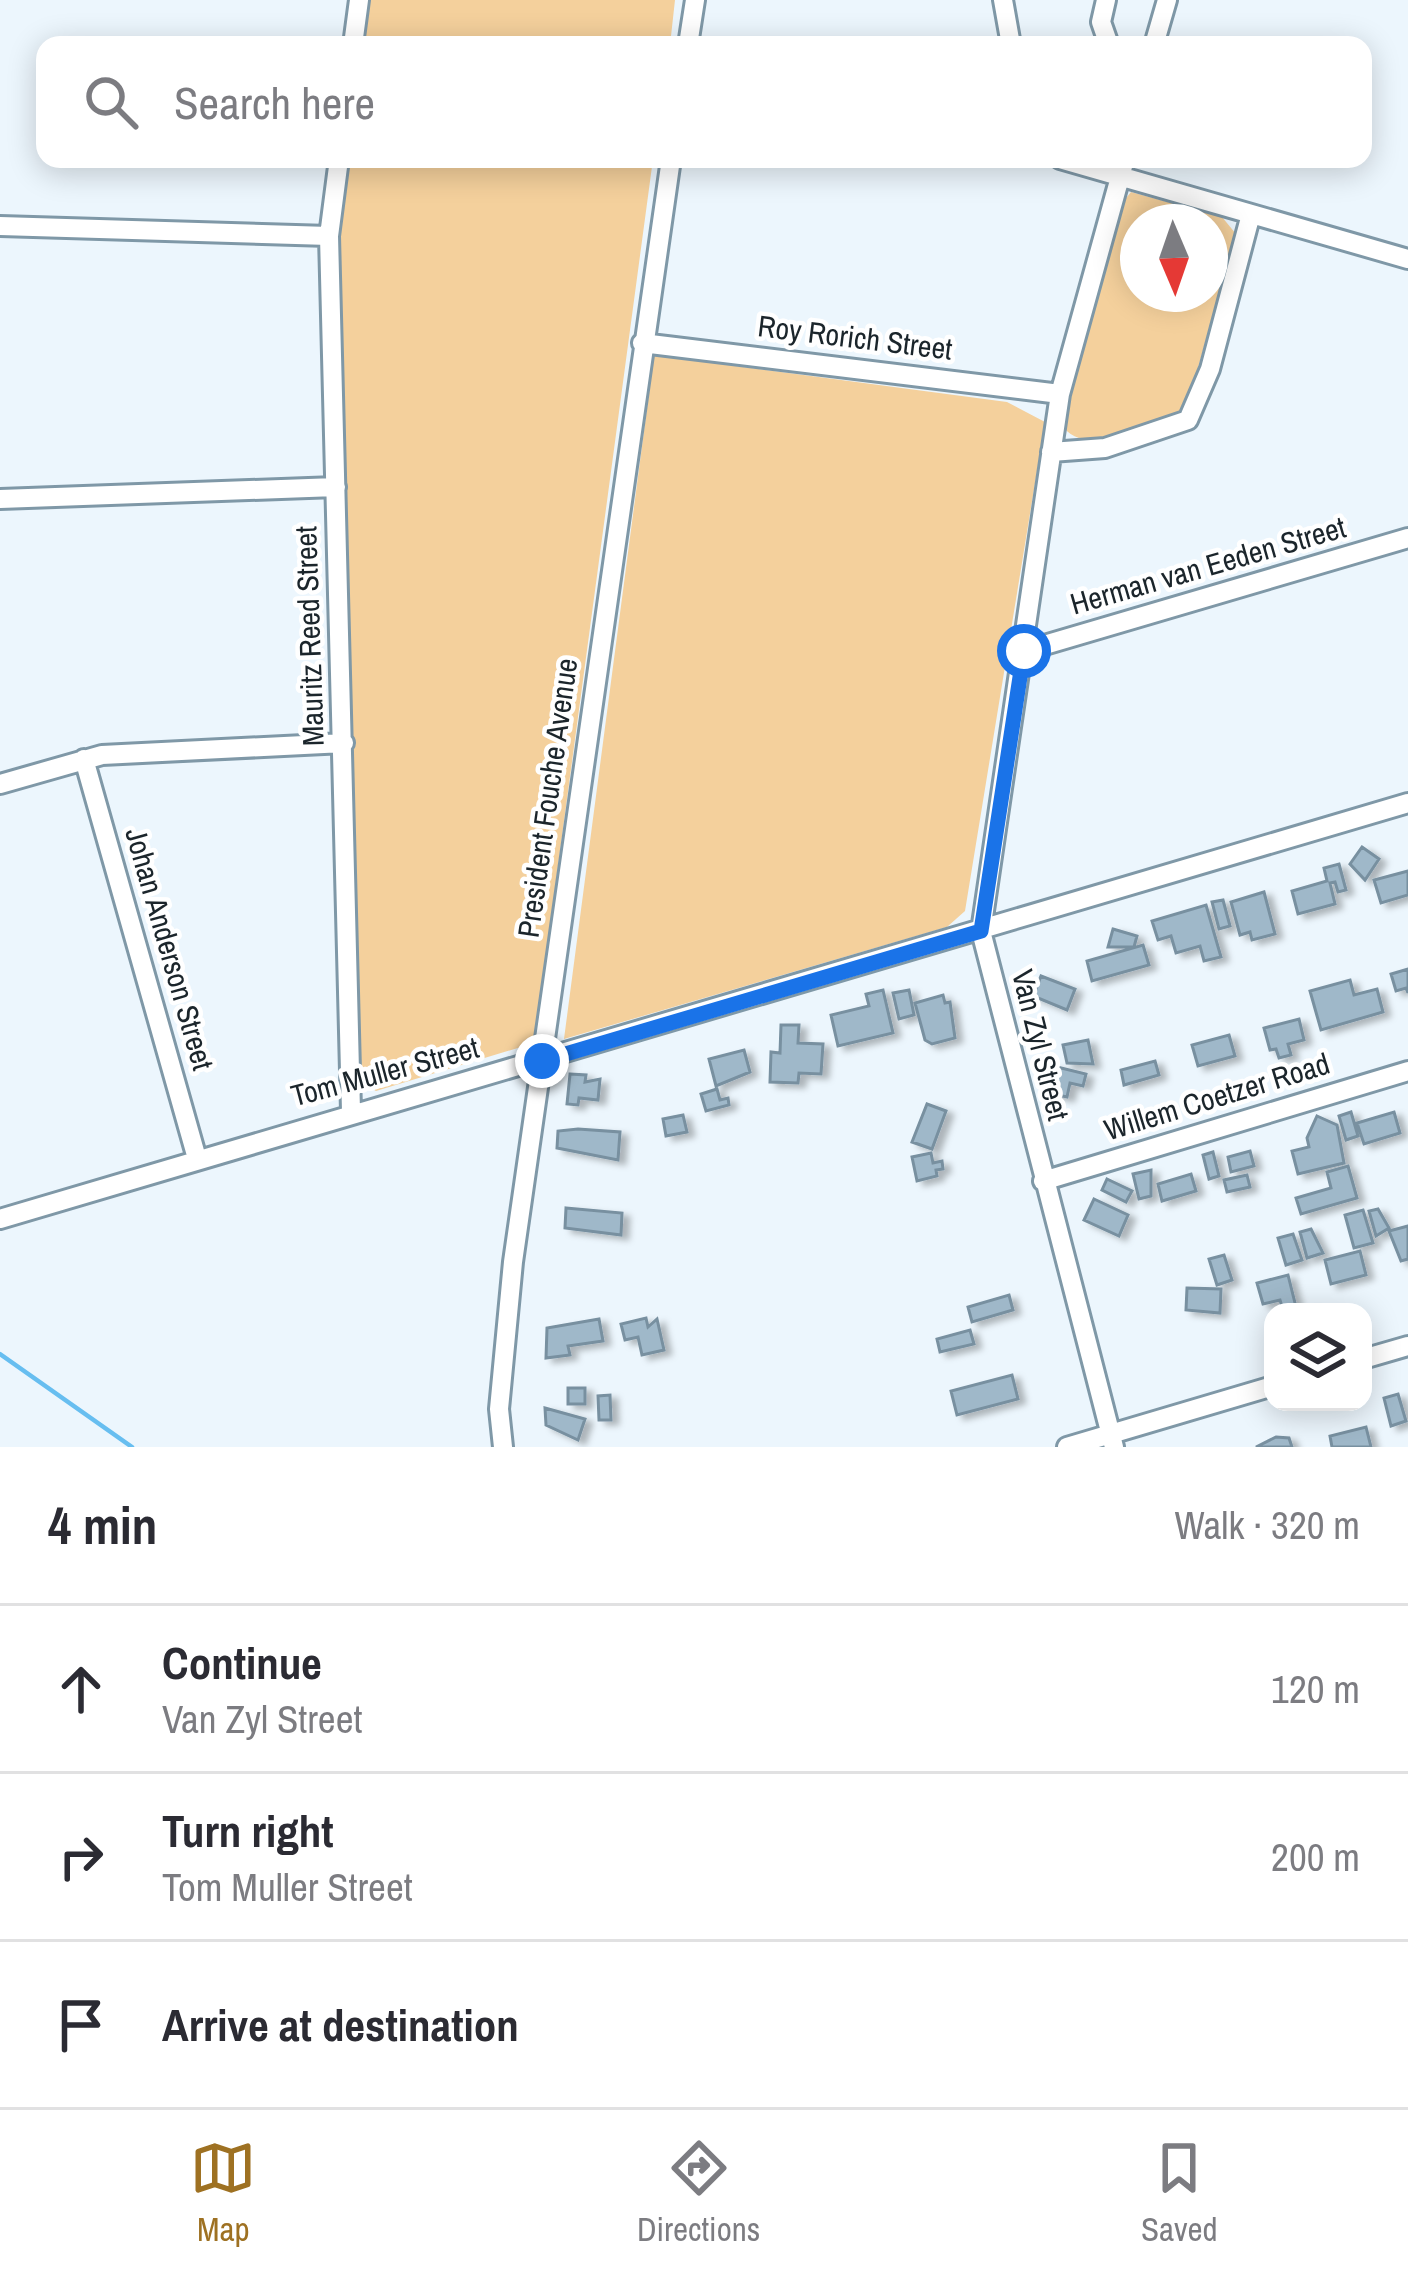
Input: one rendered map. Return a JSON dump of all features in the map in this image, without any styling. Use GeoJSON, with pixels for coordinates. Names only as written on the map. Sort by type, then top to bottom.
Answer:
{"type":"FeatureCollection","features":[{"type":"Feature","properties":{"kind":"street"},"geometry":{"type":"LineString","coordinates":[[354,36],[359,0]]}},
{"type":"Feature","properties":{"kind":"street"},"geometry":{"type":"LineString","coordinates":[[689,36],[695,0]]}},
{"type":"Feature","properties":{"kind":"street"},"geometry":{"type":"LineString","coordinates":[[1003,0],[1009,36]]}},
{"type":"Feature","properties":{"kind":"street"},"geometry":{"type":"LineString","coordinates":[[1106,0],[1101,22],[1106,36]]}},
{"type":"Feature","properties":{"kind":"street"},"geometry":{"type":"LineString","coordinates":[[1157,36],[1167,0]]}},
{"type":"Feature","properties":{"kind":"street","name":"Mauritz Reed Street"},"geometry":{"type":"LineString","coordinates":[[338,168],[329,236],[351,1111]]}},
{"type":"Feature","properties":{"kind":"street","name":"President Fouche Avenue"},"geometry":{"type":"LineString","coordinates":[[503,1447],[502,1370],[542,1061],[670,168]]}},
{"type":"Feature","properties":{"kind":"street"},"geometry":{"type":"LineString","coordinates":[[1123,168],[1251,214],[1408,259]]}},
{"type":"Feature","properties":{"kind":"street","name":"Van Zyl Street"},"geometry":{"type":"LineString","coordinates":[[1112,1441],[981,931],[1060,394],[1123,168]]}},
{"type":"Feature","properties":{"kind":"street"},"geometry":{"type":"LineString","coordinates":[[1052,452],[1105,448],[1188,420],[1210,369],[1251,214]]}},
{"type":"Feature","properties":{"kind":"street"},"geometry":{"type":"LineString","coordinates":[[0,226],[329,236]]}},
{"type":"Feature","properties":{"kind":"street","name":"Roy Rorich Street"},"geometry":{"type":"LineString","coordinates":[[642,343],[1060,394]]}},
{"type":"Feature","properties":{"kind":"street"},"geometry":{"type":"LineString","coordinates":[[0,499],[335,487]]}},
{"type":"Feature","properties":{"kind":"street","name":"Herman van Eeden Street"},"geometry":{"type":"LineString","coordinates":[[1024,651],[1408,538]]}},
{"type":"Feature","properties":{"kind":"street"},"geometry":{"type":"LineString","coordinates":[[0,784],[84,759],[344,743]]}},
{"type":"Feature","properties":{"kind":"street","name":"Johan Anderson Street"},"geometry":{"type":"LineString","coordinates":[[84,759],[196,1155]]}},
{"type":"Feature","properties":{"kind":"street","name":"Tom Muller Street"},"geometry":{"type":"LineString","coordinates":[[0,1219],[196,1155],[542,1061],[1408,803]]}},
{"type":"Feature","properties":{"kind":"street","name":"Willem Coetzer Road"},"geometry":{"type":"LineString","coordinates":[[1043,1181],[1408,1071]]}},
{"type":"Feature","properties":{"kind":"street"},"geometry":{"type":"LineString","coordinates":[[1372,1357],[1408,1346]]}},
{"type":"Feature","properties":{"kind":"street"},"geometry":{"type":"LineString","coordinates":[[1067,1447],[1112,1441],[1264,1389]]}},
{"type":"Feature","properties":{"kind":"shaded area"},"geometry":{"type":"Polygon","coordinates":[[[365,0],[675,0],[671,36],[361,36],[365,0]]]}},
{"type":"Feature","properties":{"kind":"shaded area"},"geometry":{"type":"Polygon","coordinates":[[[346,168],[652,168],[535,1037],[521,1047],[376,1091],[359,1081],[337,243],[346,168]]]}},
{"type":"Feature","properties":{"kind":"shaded area"},"geometry":{"type":"Polygon","coordinates":[[[1131,192],[1175,204],[1122,204],[1131,192]]]}},
{"type":"Feature","properties":{"kind":"shaded area"},"geometry":{"type":"Polygon","coordinates":[[[1120,210],[1120,312],[1214,312],[1186,410],[1143,433],[1090,440],[1064,428],[1068,391],[1120,210]]]}},
{"type":"Feature","properties":{"kind":"shaded area"},"geometry":{"type":"Polygon","coordinates":[[[1228,224],[1236,234],[1228,262],[1228,224]]]}},
{"type":"Feature","properties":{"kind":"shaded area"},"geometry":{"type":"Polygon","coordinates":[[[654,355],[1007,402],[1045,422],[965,911],[947,927],[564,1039],[654,355]]]}},
{"type":"Feature","properties":{"kind":"building"},"geometry":{"type":"Polygon","coordinates":[[[1362,847],[1379,859],[1365,880],[1350,864],[1362,847]]]}},
{"type":"Feature","properties":{"kind":"building"},"geometry":{"type":"Polygon","coordinates":[[[1339,864],[1346,890],[1338,892],[1335,882],[1330,883],[1335,904],[1298,914],[1292,891],[1327,881],[1324,868],[1339,864]]]}},
{"type":"Feature","properties":{"kind":"building"},"geometry":{"type":"Polygon","coordinates":[[[1408,871],[1408,895],[1381,903],[1374,880],[1408,871]]]}},
{"type":"Feature","properties":{"kind":"building"},"geometry":{"type":"Polygon","coordinates":[[[1264,892],[1275,934],[1252,940],[1250,932],[1240,935],[1231,902],[1264,892]]]}},
{"type":"Feature","properties":{"kind":"building"},"geometry":{"type":"Polygon","coordinates":[[[1223,900],[1230,926],[1219,929],[1212,902],[1223,900]]]}},
{"type":"Feature","properties":{"kind":"building"},"geometry":{"type":"Polygon","coordinates":[[[1206,905],[1221,957],[1204,961],[1200,946],[1176,953],[1171,936],[1158,940],[1152,921],[1206,905]]]}},
{"type":"Feature","properties":{"kind":"building"},"geometry":{"type":"Polygon","coordinates":[[[1113,929],[1137,936],[1134,947],[1108,947],[1113,929]]]}},
{"type":"Feature","properties":{"kind":"building"},"geometry":{"type":"Polygon","coordinates":[[[1143,945],[1149,965],[1092,981],[1087,961],[1143,945]]]}},
{"type":"Feature","properties":{"kind":"building"},"geometry":{"type":"Polygon","coordinates":[[[1408,969],[1408,993],[1406,988],[1396,991],[1391,974],[1408,969]]]}},
{"type":"Feature","properties":{"kind":"building"},"geometry":{"type":"Polygon","coordinates":[[[1041,976],[1075,989],[1067,1010],[1033,996],[1041,976]]]}},
{"type":"Feature","properties":{"kind":"building"},"geometry":{"type":"Polygon","coordinates":[[[1350,980],[1354,995],[1377,989],[1383,1012],[1321,1030],[1310,991],[1350,980]]]}},
{"type":"Feature","properties":{"kind":"building"},"geometry":{"type":"Polygon","coordinates":[[[883,990],[893,1033],[838,1046],[831,1015],[869,1006],[866,994],[883,990]]]}},
{"type":"Feature","properties":{"kind":"building"},"geometry":{"type":"Polygon","coordinates":[[[909,990],[914,1015],[899,1019],[893,993],[909,990]]]}},
{"type":"Feature","properties":{"kind":"building"},"geometry":{"type":"Polygon","coordinates":[[[943,995],[945,1003],[950,1002],[955,1038],[932,1044],[925,1040],[915,1003],[943,995]]]}},
{"type":"Feature","properties":{"kind":"building"},"geometry":{"type":"Polygon","coordinates":[[[1299,1019],[1304,1040],[1288,1044],[1291,1055],[1279,1058],[1276,1049],[1270,1050],[1264,1028],[1299,1019]]]}},
{"type":"Feature","properties":{"kind":"building"},"geometry":{"type":"Polygon","coordinates":[[[781,1025],[799,1025],[798,1043],[823,1044],[821,1074],[799,1073],[798,1083],[770,1082],[771,1052],[780,1053],[781,1025]]]}},
{"type":"Feature","properties":{"kind":"building"},"geometry":{"type":"Polygon","coordinates":[[[1229,1035],[1235,1056],[1198,1066],[1192,1045],[1229,1035]]]}},
{"type":"Feature","properties":{"kind":"building"},"geometry":{"type":"Polygon","coordinates":[[[1088,1040],[1093,1064],[1067,1063],[1063,1045],[1088,1040]]]}},
{"type":"Feature","properties":{"kind":"building"},"geometry":{"type":"Polygon","coordinates":[[[744,1050],[750,1072],[716,1086],[709,1059],[744,1050]]]}},
{"type":"Feature","properties":{"kind":"building"},"geometry":{"type":"Polygon","coordinates":[[[1155,1061],[1159,1075],[1124,1085],[1121,1070],[1155,1061]]]}},
{"type":"Feature","properties":{"kind":"building"},"geometry":{"type":"Polygon","coordinates":[[[1053,1066],[1086,1074],[1083,1086],[1070,1083],[1067,1097],[1048,1093],[1053,1066]]]}},
{"type":"Feature","properties":{"kind":"building"},"geometry":{"type":"Polygon","coordinates":[[[570,1074],[586,1075],[585,1082],[600,1079],[598,1100],[579,1098],[578,1105],[567,1104],[570,1074]]]}},
{"type":"Feature","properties":{"kind":"building"},"geometry":{"type":"Polygon","coordinates":[[[717,1089],[720,1100],[728,1098],[729,1105],[706,1111],[701,1094],[717,1089]]]}},
{"type":"Feature","properties":{"kind":"building"},"geometry":{"type":"Polygon","coordinates":[[[927,1104],[946,1111],[932,1149],[912,1142],[927,1104]]]}},
{"type":"Feature","properties":{"kind":"building"},"geometry":{"type":"Polygon","coordinates":[[[1351,1112],[1358,1136],[1346,1140],[1339,1116],[1351,1112]]]}},
{"type":"Feature","properties":{"kind":"building"},"geometry":{"type":"Polygon","coordinates":[[[1394,1112],[1400,1133],[1364,1144],[1357,1123],[1394,1112]]]}},
{"type":"Feature","properties":{"kind":"building"},"geometry":{"type":"Polygon","coordinates":[[[683,1115],[687,1132],[666,1136],[663,1119],[683,1115]]]}},
{"type":"Feature","properties":{"kind":"building"},"geometry":{"type":"Polygon","coordinates":[[[1317,1116],[1337,1125],[1344,1163],[1298,1174],[1292,1151],[1309,1147],[1307,1138],[1317,1116]]]}},
{"type":"Feature","properties":{"kind":"building"},"geometry":{"type":"Polygon","coordinates":[[[558,1131],[620,1132],[618,1160],[557,1148],[558,1131]]]}},
{"type":"Feature","properties":{"kind":"building"},"geometry":{"type":"Polygon","coordinates":[[[1250,1151],[1254,1166],[1231,1172],[1228,1157],[1250,1151]]]}},
{"type":"Feature","properties":{"kind":"building"},"geometry":{"type":"Polygon","coordinates":[[[1213,1152],[1219,1176],[1209,1179],[1203,1155],[1213,1152]]]}},
{"type":"Feature","properties":{"kind":"building"},"geometry":{"type":"Polygon","coordinates":[[[931,1153],[933,1163],[942,1161],[943,1169],[936,1170],[937,1176],[917,1181],[912,1157],[931,1153]]]}},
{"type":"Feature","properties":{"kind":"building"},"geometry":{"type":"Polygon","coordinates":[[[1348,1166],[1357,1198],[1301,1214],[1296,1198],[1331,1188],[1327,1172],[1348,1166]]]}},
{"type":"Feature","properties":{"kind":"building"},"geometry":{"type":"Polygon","coordinates":[[[1151,1170],[1151,1196],[1139,1199],[1133,1174],[1151,1170]]]}},
{"type":"Feature","properties":{"kind":"building"},"geometry":{"type":"Polygon","coordinates":[[[1191,1174],[1196,1191],[1162,1201],[1158,1184],[1191,1174]]]}},
{"type":"Feature","properties":{"kind":"building"},"geometry":{"type":"Polygon","coordinates":[[[1247,1175],[1250,1187],[1227,1192],[1224,1180],[1247,1175]]]}},
{"type":"Feature","properties":{"kind":"building"},"geometry":{"type":"Polygon","coordinates":[[[1107,1179],[1132,1191],[1126,1202],[1102,1190],[1107,1179]]]}},
{"type":"Feature","properties":{"kind":"building"},"geometry":{"type":"Polygon","coordinates":[[[1094,1199],[1128,1215],[1119,1236],[1084,1220],[1094,1199]]]}},
{"type":"Feature","properties":{"kind":"building"},"geometry":{"type":"Polygon","coordinates":[[[566,1208],[622,1213],[621,1235],[565,1228],[566,1208]]]}},
{"type":"Feature","properties":{"kind":"building"},"geometry":{"type":"Polygon","coordinates":[[[1378,1209],[1389,1228],[1376,1236],[1369,1211],[1378,1209]]]}},
{"type":"Feature","properties":{"kind":"building"},"geometry":{"type":"Polygon","coordinates":[[[1363,1210],[1373,1243],[1354,1248],[1345,1215],[1363,1210]]]}},
{"type":"Feature","properties":{"kind":"building"},"geometry":{"type":"Polygon","coordinates":[[[1408,1226],[1408,1259],[1401,1261],[1389,1231],[1408,1226]]]}},
{"type":"Feature","properties":{"kind":"building"},"geometry":{"type":"Polygon","coordinates":[[[1311,1229],[1323,1253],[1307,1258],[1300,1232],[1311,1229]]]}},
{"type":"Feature","properties":{"kind":"building"},"geometry":{"type":"Polygon","coordinates":[[[1293,1234],[1302,1260],[1286,1265],[1278,1238],[1293,1234]]]}},
{"type":"Feature","properties":{"kind":"building"},"geometry":{"type":"Polygon","coordinates":[[[1360,1251],[1366,1275],[1331,1284],[1325,1260],[1360,1251]]]}},
{"type":"Feature","properties":{"kind":"building"},"geometry":{"type":"Polygon","coordinates":[[[1224,1255],[1232,1280],[1217,1285],[1209,1259],[1224,1255]]]}},
{"type":"Feature","properties":{"kind":"building"},"geometry":{"type":"Polygon","coordinates":[[[1288,1275],[1295,1303],[1263,1304],[1257,1283],[1288,1275]]]}},
{"type":"Feature","properties":{"kind":"building"},"geometry":{"type":"Polygon","coordinates":[[[1187,1288],[1221,1289],[1220,1313],[1186,1310],[1187,1288]]]}},
{"type":"Feature","properties":{"kind":"building"},"geometry":{"type":"Polygon","coordinates":[[[1009,1295],[1013,1310],[972,1322],[968,1307],[1009,1295]]]}},
{"type":"Feature","properties":{"kind":"building"},"geometry":{"type":"Polygon","coordinates":[[[646,1318],[648,1327],[657,1319],[664,1350],[642,1355],[638,1337],[625,1340],[621,1324],[646,1318]]]}},
{"type":"Feature","properties":{"kind":"building"},"geometry":{"type":"Polygon","coordinates":[[[599,1319],[603,1341],[568,1346],[570,1355],[546,1358],[547,1328],[599,1319]]]}},
{"type":"Feature","properties":{"kind":"building"},"geometry":{"type":"Polygon","coordinates":[[[970,1330],[974,1344],[940,1352],[937,1339],[970,1330]]]}},
{"type":"Feature","properties":{"kind":"building"},"geometry":{"type":"Polygon","coordinates":[[[1012,1375],[1018,1399],[957,1415],[951,1391],[1012,1375]]]}},
{"type":"Feature","properties":{"kind":"building"},"geometry":{"type":"Polygon","coordinates":[[[568,1388],[585,1388],[585,1404],[568,1404],[568,1388]]]}},
{"type":"Feature","properties":{"kind":"building"},"geometry":{"type":"Polygon","coordinates":[[[1398,1394],[1406,1421],[1391,1426],[1384,1398],[1398,1394]]]}},
{"type":"Feature","properties":{"kind":"building"},"geometry":{"type":"Polygon","coordinates":[[[610,1395],[611,1420],[599,1420],[598,1396],[610,1395]]]}},
{"type":"Feature","properties":{"kind":"building"},"geometry":{"type":"Polygon","coordinates":[[[545,1408],[585,1419],[578,1440],[546,1425],[545,1408]]]}},
{"type":"Feature","properties":{"kind":"building"},"geometry":{"type":"Polygon","coordinates":[[[1366,1427],[1371,1447],[1332,1447],[1330,1436],[1366,1427]]]}},
{"type":"Feature","properties":{"kind":"building"},"geometry":{"type":"Polygon","coordinates":[[[1276,1437],[1289,1438],[1292,1447],[1256,1447],[1276,1437]]]}},
{"type":"Feature","properties":{"kind":"waterway"},"geometry":{"type":"LineString","coordinates":[[0,1354],[132,1447]]}},
{"type":"Feature","properties":{"kind":"route"},"geometry":{"type":"LineString","coordinates":[[542,1061],[981,931],[1024,651]]}}]}
